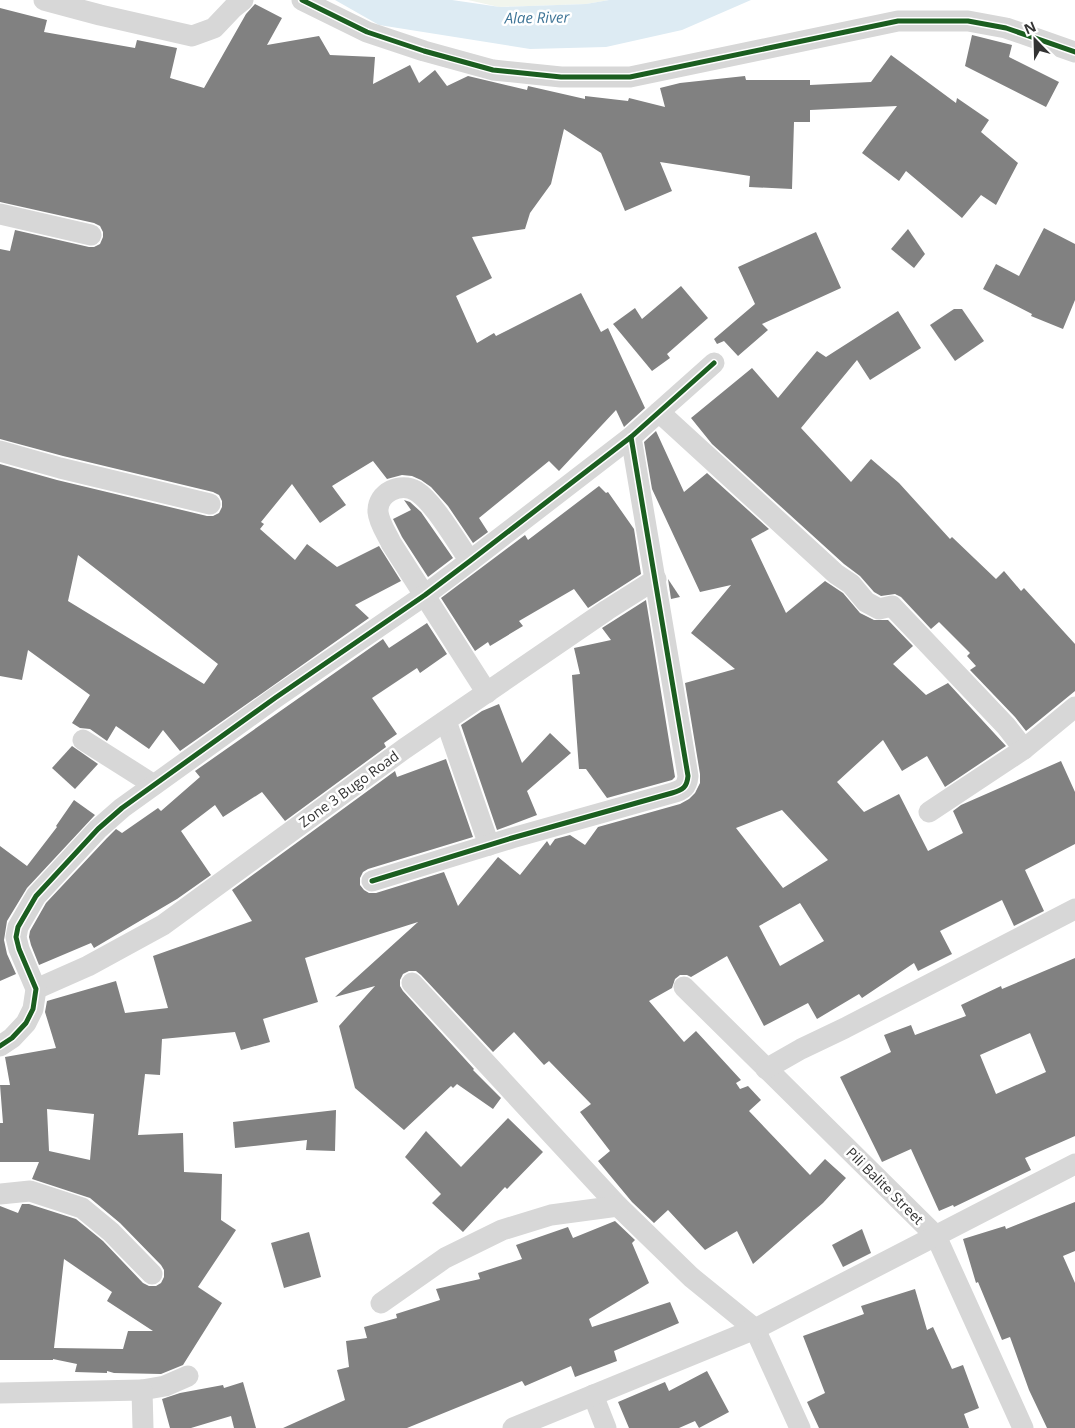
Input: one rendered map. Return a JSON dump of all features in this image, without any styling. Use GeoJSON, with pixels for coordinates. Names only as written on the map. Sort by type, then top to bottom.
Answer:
{"type":"FeatureCollection","features":[{"type":"Feature","properties":{"kind":"street"},"geometry":{"type":"LineString","coordinates":[[44,0],[192,36],[214,28],[242,0]]}},
{"type":"Feature","properties":{"kind":"street"},"geometry":{"type":"LineString","coordinates":[[302,0],[367,32],[424,51],[493,70],[561,77],[630,77],[898,21],[917,20],[968,22],[1006,28],[1075,52]]}},
{"type":"Feature","properties":{"kind":"street"},"geometry":{"type":"LineString","coordinates":[[0,214],[91,235]]}},
{"type":"Feature","properties":{"kind":"street"},"geometry":{"type":"LineString","coordinates":[[0,1046],[12,1038],[26,1023],[33,1009],[36,989],[19,949],[16,937],[18,927],[36,896],[98,829],[122,808],[275,698],[425,595],[470,561],[631,437],[714,363]]}},
{"type":"Feature","properties":{"kind":"street"},"geometry":{"type":"LineString","coordinates":[[659,412],[836,574],[851,584],[866,602],[879,609],[892,606],[1006,726],[1024,749]]}},
{"type":"Feature","properties":{"kind":"street"},"geometry":{"type":"LineString","coordinates":[[372,881],[489,845],[683,790],[688,776],[631,437]]}},
{"type":"Feature","properties":{"kind":"street"},"geometry":{"type":"LineString","coordinates":[[0,451],[60,468],[210,504]]}},
{"type":"Feature","properties":{"kind":"street"},"geometry":{"type":"LineString","coordinates":[[470,561],[426,500],[415,490],[402,486],[391,490],[379,503],[378,513],[392,543],[487,693]]}},
{"type":"Feature","properties":{"kind":"street","name":"Zone 3 Bugo Road"},"geometry":{"type":"LineString","coordinates":[[36,989],[88,966],[163,925],[396,755],[607,610],[656,579]]}},
{"type":"Feature","properties":{"kind":"street"},"geometry":{"type":"LineString","coordinates":[[929,812],[1024,749],[1075,708]]}},
{"type":"Feature","properties":{"kind":"street"},"geometry":{"type":"LineString","coordinates":[[446,721],[489,845]]}},
{"type":"Feature","properties":{"kind":"street"},"geometry":{"type":"LineString","coordinates":[[83,740],[154,785]]}},
{"type":"Feature","properties":{"kind":"street"},"geometry":{"type":"LineString","coordinates":[[766,1069],[801,1049],[1075,909]]}},
{"type":"Feature","properties":{"kind":"street"},"geometry":{"type":"LineString","coordinates":[[412,983],[618,1206],[691,1277],[755,1329],[800,1428]]}},
{"type":"Feature","properties":{"kind":"street","name":"Pili Balite Street"},"geometry":{"type":"LineString","coordinates":[[684,987],[936,1236],[1023,1428]]}},
{"type":"Feature","properties":{"kind":"street"},"geometry":{"type":"LineString","coordinates":[[513,1428],[755,1329],[1075,1164]]}},
{"type":"Feature","properties":{"kind":"street"},"geometry":{"type":"LineString","coordinates":[[0,1194],[30,1191],[82,1208],[110,1232],[152,1274]]}},
{"type":"Feature","properties":{"kind":"street"},"geometry":{"type":"LineString","coordinates":[[381,1303],[445,1258],[502,1230],[551,1215],[618,1206]]}},
{"type":"Feature","properties":{"kind":"street"},"geometry":{"type":"LineString","coordinates":[[0,1393],[142,1390],[165,1386],[188,1376]]}},
{"type":"Feature","properties":{"kind":"street"},"geometry":{"type":"LineString","coordinates":[[142,1390],[143,1428]]}},
{"type":"Feature","properties":{"kind":"street"},"geometry":{"type":"LineString","coordinates":[[593,1395],[606,1428]]}},
{"type":"Feature","properties":{"kind":"shaded area"},"geometry":{"type":"Polygon","coordinates":[[[468,0],[609,0],[586,4],[499,7],[468,0]]]}},
{"type":"Feature","properties":{"kind":"water","name":"Alae River"},"geometry":{"type":"Polygon","coordinates":[[[335,0],[452,0],[500,7],[586,4],[609,0],[751,0],[682,30],[606,47],[530,49],[379,25],[335,0]]]}},
{"type":"Feature","properties":{"kind":"building"},"geometry":{"type":"Polygon","coordinates":[[[255,4],[282,18],[267,45],[319,36],[330,55],[375,57],[373,84],[410,65],[419,83],[435,70],[447,86],[468,76],[527,90],[528,86],[585,99],[585,96],[628,101],[629,98],[665,107],[660,88],[680,83],[745,76],[746,80],[810,80],[810,85],[871,82],[891,55],[956,103],[957,98],[989,120],[981,132],[1018,163],[996,205],[981,195],[962,218],[906,171],[899,181],[862,153],[897,106],[810,110],[810,122],[794,122],[792,189],[749,187],[750,176],[660,162],[672,191],[625,211],[601,153],[564,129],[551,184],[530,213],[525,229],[472,237],[492,278],[456,296],[477,343],[494,333],[496,336],[581,293],[601,332],[608,328],[645,408],[624,427],[616,410],[559,471],[549,461],[479,518],[488,532],[473,543],[448,506],[431,487],[412,476],[402,475],[387,479],[373,461],[332,486],[346,505],[320,523],[292,484],[261,522],[264,524],[260,529],[295,560],[307,544],[337,567],[379,546],[401,581],[355,605],[369,618],[180,751],[163,730],[149,749],[116,726],[107,741],[90,729],[80,728],[72,723],[90,695],[28,650],[22,680],[0,676],[0,464],[57,480],[207,516],[219,513],[222,501],[219,495],[213,492],[0,439],[0,249],[10,251],[15,230],[89,247],[100,244],[103,232],[100,226],[94,223],[0,202],[0,8],[47,20],[44,32],[135,48],[137,40],[177,48],[170,78],[204,88],[246,14],[255,4]],[[78,555],[68,601],[204,684],[218,664],[78,555]]]}},
{"type":"Feature","properties":{"kind":"building"},"geometry":{"type":"Polygon","coordinates":[[[972,35],[1012,45],[1009,57],[1059,82],[1046,107],[965,66],[972,35]]]}},
{"type":"Feature","properties":{"kind":"building"},"geometry":{"type":"Polygon","coordinates":[[[1044,228],[1075,244],[1075,300],[1063,329],[1031,316],[1032,314],[983,289],[996,264],[1019,276],[1044,228]]]}},
{"type":"Feature","properties":{"kind":"building"},"geometry":{"type":"Polygon","coordinates":[[[908,229],[925,254],[914,268],[891,249],[908,229]]]}},
{"type":"Feature","properties":{"kind":"building"},"geometry":{"type":"Polygon","coordinates":[[[816,232],[841,288],[762,324],[768,330],[738,356],[724,341],[717,344],[714,339],[755,304],[738,267],[816,232]]]}},
{"type":"Feature","properties":{"kind":"building"},"geometry":{"type":"Polygon","coordinates":[[[681,286],[708,318],[667,354],[670,358],[652,371],[613,324],[635,308],[642,319],[681,286]]]}},
{"type":"Feature","properties":{"kind":"building"},"geometry":{"type":"Polygon","coordinates":[[[954,309],[962,309],[984,341],[955,361],[930,325],[954,309]]]}},
{"type":"Feature","properties":{"kind":"building"},"geometry":{"type":"Polygon","coordinates":[[[898,311],[921,348],[870,380],[857,360],[801,428],[851,482],[871,459],[899,483],[950,539],[952,537],[996,579],[1004,571],[1021,591],[1024,588],[1075,644],[1075,691],[1026,731],[970,670],[976,666],[967,656],[970,653],[939,622],[931,629],[901,597],[895,594],[881,596],[874,592],[860,576],[844,564],[712,444],[691,418],[752,368],[778,398],[817,351],[826,357],[898,311]]]}},
{"type":"Feature","properties":{"kind":"building"},"geometry":{"type":"Polygon","coordinates":[[[656,431],[684,492],[707,473],[769,529],[751,539],[786,613],[825,581],[843,593],[860,613],[874,620],[888,620],[913,646],[893,664],[926,695],[948,683],[1006,746],[945,787],[927,756],[902,771],[883,740],[837,782],[864,812],[899,794],[928,851],[963,833],[953,811],[961,805],[1061,761],[1075,792],[1075,844],[1025,870],[1044,911],[1014,926],[1002,900],[940,931],[952,954],[918,971],[914,963],[862,998],[859,994],[817,1019],[808,1003],[764,1026],[727,956],[691,977],[680,975],[675,979],[672,988],[649,1001],[684,1042],[696,1031],[741,1080],[736,1083],[740,1089],[748,1086],[761,1100],[749,1111],[810,1175],[825,1159],[846,1178],[823,1203],[753,1264],[737,1231],[705,1250],[668,1210],[654,1223],[632,1202],[598,1161],[610,1151],[580,1112],[591,1104],[549,1061],[544,1065],[514,1032],[493,1052],[416,971],[409,971],[403,974],[400,986],[403,991],[473,1070],[501,1098],[493,1109],[457,1084],[453,1088],[451,1086],[404,1130],[355,1088],[339,1026],[375,986],[335,997],[418,922],[305,958],[318,1002],[263,1019],[270,1042],[241,1050],[235,1032],[162,1039],[160,1075],[145,1074],[138,1135],[183,1133],[184,1172],[222,1174],[221,1220],[236,1230],[198,1287],[222,1303],[183,1365],[161,1374],[114,1373],[107,1371],[107,1373],[75,1372],[77,1364],[53,1359],[0,1360],[0,1206],[18,1213],[22,1204],[29,1204],[76,1219],[103,1241],[143,1283],[149,1286],[156,1286],[161,1283],[164,1277],[164,1270],[161,1265],[120,1223],[90,1198],[32,1179],[39,1162],[0,1162],[0,1123],[3,1123],[0,1085],[10,1085],[5,1057],[56,1048],[45,1012],[47,1001],[116,981],[125,1013],[168,1008],[153,956],[252,921],[232,890],[395,771],[397,777],[446,759],[473,837],[368,869],[363,872],[360,878],[360,885],[369,893],[376,893],[444,872],[458,906],[498,857],[520,875],[547,841],[550,846],[555,839],[570,835],[585,845],[598,827],[680,804],[695,793],[700,783],[700,774],[685,683],[735,669],[691,633],[731,585],[700,592],[652,489],[644,442],[656,431]],[[782,810],[736,828],[783,888],[828,860],[782,810]],[[800,903],[759,926],[780,966],[824,941],[800,903]],[[47,1109],[49,1151],[90,1160],[94,1114],[47,1109]],[[64,1259],[54,1348],[123,1349],[128,1331],[153,1331],[107,1301],[112,1292],[64,1259]]]}},
{"type":"Feature","properties":{"kind":"building"},"geometry":{"type":"Polygon","coordinates":[[[599,486],[606,493],[608,492],[634,529],[641,574],[588,608],[574,589],[519,621],[523,626],[490,646],[488,642],[475,651],[441,598],[525,535],[528,540],[599,486]]]}},
{"type":"Feature","properties":{"kind":"building"},"geometry":{"type":"Polygon","coordinates":[[[404,500],[410,502],[421,512],[453,558],[428,577],[402,537],[393,519],[411,510],[404,500]]]}},
{"type":"Feature","properties":{"kind":"building"},"geometry":{"type":"Polygon","coordinates":[[[668,579],[680,597],[671,599],[668,579]]]}},
{"type":"Feature","properties":{"kind":"building"},"geometry":{"type":"Polygon","coordinates":[[[646,600],[675,777],[672,780],[607,798],[586,769],[579,769],[572,675],[580,674],[574,648],[611,640],[602,628],[646,600]]]}},
{"type":"Feature","properties":{"kind":"building"},"geometry":{"type":"Polygon","coordinates":[[[427,623],[447,654],[420,673],[417,668],[372,698],[397,734],[384,743],[386,747],[285,821],[262,792],[223,817],[215,805],[181,831],[211,875],[177,899],[94,948],[91,943],[39,965],[31,945],[30,931],[46,903],[116,829],[122,833],[158,808],[161,811],[200,777],[195,771],[383,639],[389,648],[427,623]]]}},
{"type":"Feature","properties":{"kind":"building"},"geometry":{"type":"Polygon","coordinates":[[[499,704],[522,763],[550,733],[571,753],[527,791],[537,815],[497,830],[461,725],[482,711],[499,704]]]}},
{"type":"Feature","properties":{"kind":"building"},"geometry":{"type":"Polygon","coordinates":[[[72,746],[98,764],[75,789],[52,768],[72,746]]]}},
{"type":"Feature","properties":{"kind":"building"},"geometry":{"type":"Polygon","coordinates":[[[74,800],[95,815],[27,888],[7,921],[4,940],[7,954],[16,974],[0,981],[0,846],[27,866],[57,827],[74,800]]]}},
{"type":"Feature","properties":{"kind":"building"},"geometry":{"type":"Polygon","coordinates":[[[1075,958],[1075,1136],[1025,1158],[1031,1170],[954,1207],[953,1205],[939,1211],[911,1149],[882,1162],[840,1077],[891,1052],[884,1035],[911,1025],[915,1035],[966,1016],[961,1005],[1001,986],[1002,989],[1075,958]],[[1030,1033],[980,1055],[996,1094],[1046,1072],[1030,1033]]]}},
{"type":"Feature","properties":{"kind":"building"},"geometry":{"type":"Polygon","coordinates":[[[336,1110],[335,1151],[306,1150],[307,1140],[235,1148],[233,1122],[336,1110]]]}},
{"type":"Feature","properties":{"kind":"building"},"geometry":{"type":"Polygon","coordinates":[[[508,1118],[543,1152],[507,1189],[505,1187],[463,1232],[432,1203],[441,1194],[405,1157],[426,1131],[461,1167],[508,1118]]]}},
{"type":"Feature","properties":{"kind":"building"},"geometry":{"type":"Polygon","coordinates":[[[1075,1202],[1075,1251],[1063,1256],[1075,1283],[1075,1428],[1047,1428],[1029,1390],[1010,1337],[1002,1340],[978,1282],[976,1283],[963,1239],[1005,1226],[1006,1229],[1075,1202]]]}},
{"type":"Feature","properties":{"kind":"building"},"geometry":{"type":"Polygon","coordinates":[[[615,1221],[635,1240],[632,1243],[649,1283],[589,1319],[592,1327],[670,1302],[679,1323],[614,1351],[617,1361],[575,1377],[571,1366],[525,1386],[522,1381],[407,1428],[283,1428],[345,1400],[337,1370],[349,1367],[346,1341],[367,1338],[364,1327],[397,1318],[396,1314],[440,1300],[436,1289],[480,1279],[478,1273],[522,1259],[516,1245],[568,1227],[573,1238],[615,1221]]]}},
{"type":"Feature","properties":{"kind":"building"},"geometry":{"type":"Polygon","coordinates":[[[862,1229],[871,1253],[843,1267],[832,1245],[862,1229]]]}},
{"type":"Feature","properties":{"kind":"building"},"geometry":{"type":"Polygon","coordinates":[[[309,1232],[321,1277],[284,1288],[271,1243],[309,1232]]]}},
{"type":"Feature","properties":{"kind":"building"},"geometry":{"type":"Polygon","coordinates":[[[915,1289],[927,1330],[933,1327],[952,1369],[963,1365],[979,1408],[964,1414],[969,1428],[819,1428],[807,1402],[825,1393],[803,1336],[864,1314],[861,1306],[915,1289]]]}},
{"type":"Feature","properties":{"kind":"building"},"geometry":{"type":"Polygon","coordinates":[[[707,1371],[729,1412],[699,1428],[695,1421],[679,1428],[629,1428],[618,1402],[665,1382],[669,1391],[707,1371]]]}},
{"type":"Feature","properties":{"kind":"building"},"geometry":{"type":"Polygon","coordinates":[[[243,1382],[256,1428],[234,1428],[231,1416],[191,1428],[170,1428],[162,1399],[180,1393],[223,1385],[224,1388],[243,1382]]]}},
{"type":"Feature","properties":{"kind":"cycle path"},"geometry":{"type":"LineString","coordinates":[[302,0],[367,32],[424,51],[493,70],[561,77],[630,77],[898,21],[968,21],[1006,28],[1075,52]]}},
{"type":"Feature","properties":{"kind":"cycle path"},"geometry":{"type":"LineString","coordinates":[[0,1046],[12,1038],[26,1023],[33,1009],[36,989],[19,949],[16,937],[18,927],[36,896],[98,829],[122,808],[275,698],[425,595],[470,561],[631,437],[714,363]]}},
{"type":"Feature","properties":{"kind":"cycle path"},"geometry":{"type":"LineString","coordinates":[[372,881],[512,838],[676,792],[687,783],[688,776],[631,437]]}}]}
